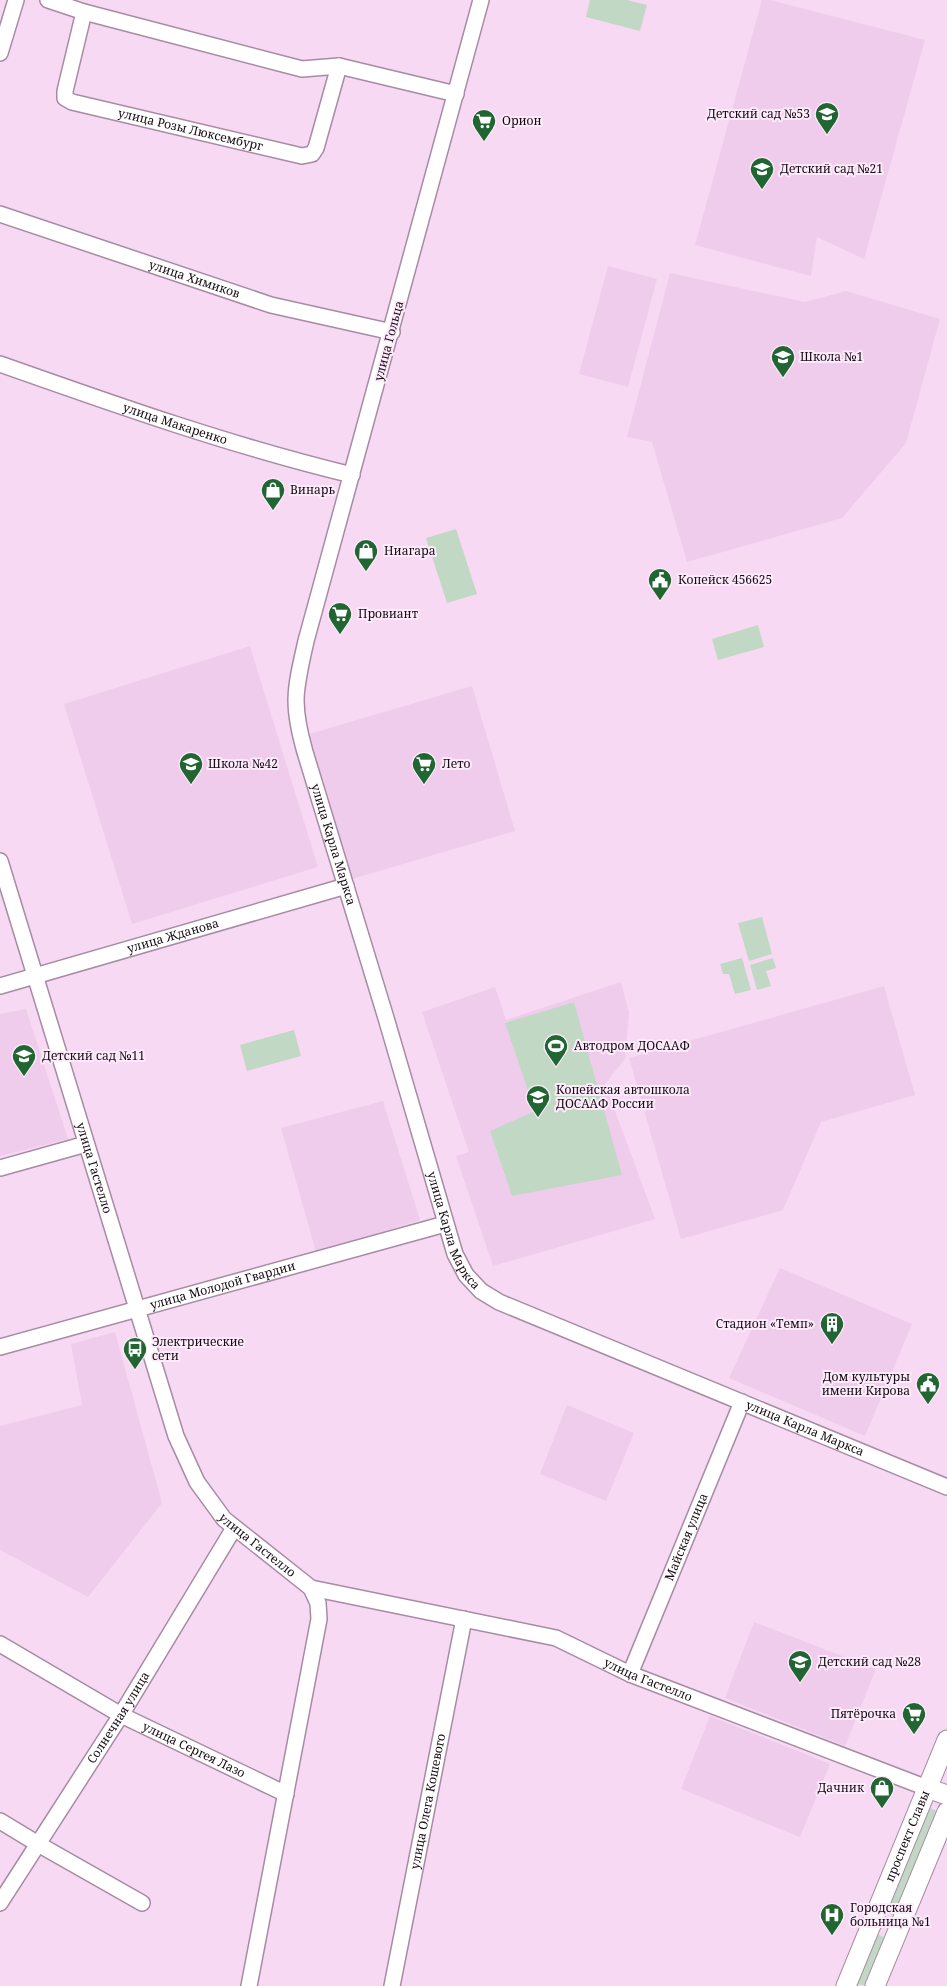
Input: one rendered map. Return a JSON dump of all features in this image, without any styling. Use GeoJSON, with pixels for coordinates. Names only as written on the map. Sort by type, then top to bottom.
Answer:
{"type":"FeatureCollection","features":[{"type":"Feature","properties":{"kind":"main road","name":"проспект Славы"},"geometry":{"type":"LineString","coordinates":[[846,1986],[947,1740]]}},
{"type":"Feature","properties":{"kind":"main road","name":"улица Гастелло"},"geometry":{"type":"LineString","coordinates":[[927,1788],[947,1795]]}},
{"type":"Feature","properties":{"kind":"main road"},"geometry":{"type":"LineString","coordinates":[[875,1986],[947,1812]]}},
{"type":"Feature","properties":{"kind":"street"},"geometry":{"type":"LineString","coordinates":[[0,53],[16,0]]}},
{"type":"Feature","properties":{"kind":"street"},"geometry":{"type":"LineString","coordinates":[[48,0],[84,12],[302,69],[338,66],[456,94]]}},
{"type":"Feature","properties":{"kind":"street","name":"улица Гольца"},"geometry":{"type":"LineString","coordinates":[[296,682],[481,0]]}},
{"type":"Feature","properties":{"kind":"street","name":"улица Розы Люксембург"},"geometry":{"type":"LineString","coordinates":[[84,12],[65,91],[65,98],[72,102],[302,156],[312,154],[316,148],[338,66]]}},
{"type":"Feature","properties":{"kind":"street","name":"улица Химиков"},"geometry":{"type":"LineString","coordinates":[[0,214],[271,305],[392,332]]}},
{"type":"Feature","properties":{"kind":"street","name":"улица Макаренко"},"geometry":{"type":"LineString","coordinates":[[0,364],[111,403],[222,438],[352,474]]}},
{"type":"Feature","properties":{"kind":"street","name":"улица Карла Маркса"},"geometry":{"type":"LineString","coordinates":[[296,682],[294,701],[296,719],[454,1254],[466,1275],[481,1291],[499,1302],[947,1487]]}},
{"type":"Feature","properties":{"kind":"street","name":"улица Гастелло"},"geometry":{"type":"LineString","coordinates":[[0,862],[176,1436],[197,1482],[212,1505],[234,1528],[311,1588],[556,1638],[630,1674],[927,1788]]}},
{"type":"Feature","properties":{"kind":"street","name":"улица Жданова"},"geometry":{"type":"LineString","coordinates":[[0,986],[346,886]]}},
{"type":"Feature","properties":{"kind":"street"},"geometry":{"type":"LineString","coordinates":[[0,1168],[86,1144]]}},
{"type":"Feature","properties":{"kind":"street","name":"улица Молодой Гвардии"},"geometry":{"type":"LineString","coordinates":[[0,1347],[445,1224]]}},
{"type":"Feature","properties":{"kind":"street","name":"Майская улица"},"geometry":{"type":"LineString","coordinates":[[630,1674],[742,1402]]}},
{"type":"Feature","properties":{"kind":"street","name":"Солнечная улица"},"geometry":{"type":"LineString","coordinates":[[0,1903],[121,1715],[234,1528]]}},
{"type":"Feature","properties":{"kind":"street"},"geometry":{"type":"LineString","coordinates":[[249,1986],[319,1619],[318,1603],[311,1588]]}},
{"type":"Feature","properties":{"kind":"street","name":"улица Олега Кошевого"},"geometry":{"type":"LineString","coordinates":[[392,1986],[464,1619]]}},
{"type":"Feature","properties":{"kind":"street","name":"улица Сергея Лазо"},"geometry":{"type":"LineString","coordinates":[[0,1644],[121,1715],[286,1794]]}},
{"type":"Feature","properties":{"kind":"street"},"geometry":{"type":"LineString","coordinates":[[0,1820],[38,1844],[142,1903]]}},
{"type":"Feature","properties":{"kind":"shaded area","name":"Детский сад №53"},"geometry":{"type":"Polygon","coordinates":[[[762,0],[770,0],[925,40],[864,259],[817,237],[811,276],[695,245],[762,0]]]}},
{"type":"Feature","properties":{"kind":"shaded area"},"geometry":{"type":"Polygon","coordinates":[[[608,266],[657,279],[628,387],[579,374],[608,266]]]}},
{"type":"Feature","properties":{"kind":"shaded area","name":"Школа №1"},"geometry":{"type":"Polygon","coordinates":[[[670,273],[805,302],[846,291],[940,319],[906,443],[842,518],[687,562],[652,442],[627,437],[670,273]]]}},
{"type":"Feature","properties":{"kind":"shaded area","name":"Школа №42"},"geometry":{"type":"Polygon","coordinates":[[[250,646],[318,867],[132,924],[64,704],[250,646]]]}},
{"type":"Feature","properties":{"kind":"shaded area"},"geometry":{"type":"Polygon","coordinates":[[[472,686],[515,831],[352,879],[309,734],[472,686]]]}},
{"type":"Feature","properties":{"kind":"shaded area","name":"Копейская автошкола ДОСААФ России"},"geometry":{"type":"Polygon","coordinates":[[[621,982],[629,1013],[625,1059],[605,1084],[655,1219],[493,1266],[456,1156],[469,1152],[422,1012],[495,987],[506,1020],[621,982]]]}},
{"type":"Feature","properties":{"kind":"shaded area"},"geometry":{"type":"Polygon","coordinates":[[[884,986],[915,1095],[821,1122],[783,1210],[681,1239],[629,1058],[884,986]]]}},
{"type":"Feature","properties":{"kind":"shaded area","name":"Детский сад №11"},"geometry":{"type":"Polygon","coordinates":[[[26,1009],[68,1139],[0,1156],[0,1014],[26,1009]]]}},
{"type":"Feature","properties":{"kind":"shaded area"},"geometry":{"type":"Polygon","coordinates":[[[383,1101],[420,1220],[316,1252],[281,1128],[383,1101]]]}},
{"type":"Feature","properties":{"kind":"shaded area"},"geometry":{"type":"Polygon","coordinates":[[[780,1268],[912,1324],[865,1436],[729,1378],[780,1268]]]}},
{"type":"Feature","properties":{"kind":"shaded area"},"geometry":{"type":"Polygon","coordinates":[[[115,1332],[162,1503],[88,1597],[0,1550],[0,1426],[82,1405],[71,1344],[115,1332]]]}},
{"type":"Feature","properties":{"kind":"shaded area"},"geometry":{"type":"Polygon","coordinates":[[[567,1405],[634,1433],[606,1501],[540,1474],[567,1405]]]}},
{"type":"Feature","properties":{"kind":"shaded area","name":"Детский сад №28"},"geometry":{"type":"Polygon","coordinates":[[[754,1622],[876,1669],[845,1746],[725,1698],[754,1622]]]}},
{"type":"Feature","properties":{"kind":"shaded area"},"geometry":{"type":"Polygon","coordinates":[[[710,1716],[830,1764],[800,1837],[681,1789],[710,1716]]]}},
{"type":"Feature","properties":{"kind":"green space"},"geometry":{"type":"Polygon","coordinates":[[[590,0],[627,0],[647,5],[640,31],[586,17],[590,0]]]}},
{"type":"Feature","properties":{"kind":"green space"},"geometry":{"type":"Polygon","coordinates":[[[456,529],[477,594],[447,603],[426,538],[456,529]]]}},
{"type":"Feature","properties":{"kind":"green space"},"geometry":{"type":"Polygon","coordinates":[[[758,625],[764,647],[718,660],[712,639],[758,625]]]}},
{"type":"Feature","properties":{"kind":"green space"},"geometry":{"type":"Polygon","coordinates":[[[762,917],[772,954],[749,961],[738,923],[762,917]]]}},
{"type":"Feature","properties":{"kind":"green space"},"geometry":{"type":"Polygon","coordinates":[[[742,958],[751,990],[735,994],[729,974],[723,974],[720,964],[742,958]]]}},
{"type":"Feature","properties":{"kind":"green space"},"geometry":{"type":"Polygon","coordinates":[[[773,958],[776,968],[766,971],[771,986],[757,990],[750,965],[773,958]]]}},
{"type":"Feature","properties":{"kind":"green space","name":"Автодром ДОСААФ"},"geometry":{"type":"Polygon","coordinates":[[[574,1002],[622,1175],[512,1196],[490,1131],[535,1111],[505,1023],[574,1002]]]}},
{"type":"Feature","properties":{"kind":"green space"},"geometry":{"type":"Polygon","coordinates":[[[294,1030],[301,1056],[247,1071],[240,1045],[294,1030]]]}},
{"type":"Feature","properties":{"kind":"green space"},"geometry":{"type":"Polygon","coordinates":[[[930,1808],[941,1813],[898,1918],[887,1913],[930,1808]]]}},
{"type":"Feature","properties":{"kind":"green space"},"geometry":{"type":"Polygon","coordinates":[[[877,1934],[888,1939],[869,1986],[856,1984],[877,1934]]]}},
{"type":"Feature","properties":{"kind":"place","name":"Детский сад №53"},"geometry":{"type":"Point","coordinates":[827,135]}},
{"type":"Feature","properties":{"kind":"place","name":"Орион"},"geometry":{"type":"Point","coordinates":[484,142]}},
{"type":"Feature","properties":{"kind":"place","name":"Детский сад №21"},"geometry":{"type":"Point","coordinates":[762,190]}},
{"type":"Feature","properties":{"kind":"place","name":"Школа №1"},"geometry":{"type":"Point","coordinates":[783,378]}},
{"type":"Feature","properties":{"kind":"place","name":"Винарь"},"geometry":{"type":"Point","coordinates":[273,511]}},
{"type":"Feature","properties":{"kind":"place","name":"Ниагара"},"geometry":{"type":"Point","coordinates":[366,572]}},
{"type":"Feature","properties":{"kind":"place","name":"Копейск 456625"},"geometry":{"type":"Point","coordinates":[660,601]}},
{"type":"Feature","properties":{"kind":"place","name":"Провиант"},"geometry":{"type":"Point","coordinates":[340,635]}},
{"type":"Feature","properties":{"kind":"place","name":"Школа №42"},"geometry":{"type":"Point","coordinates":[191,785]}},
{"type":"Feature","properties":{"kind":"place","name":"Лето"},"geometry":{"type":"Point","coordinates":[424,785]}},
{"type":"Feature","properties":{"kind":"place","name":"Автодром ДОСААФ"},"geometry":{"type":"Point","coordinates":[556,1067]}},
{"type":"Feature","properties":{"kind":"place","name":"Детский сад №11"},"geometry":{"type":"Point","coordinates":[24,1077]}},
{"type":"Feature","properties":{"kind":"place","name":"Копейская автошкола ДОСААФ России"},"geometry":{"type":"Point","coordinates":[538,1118]}},
{"type":"Feature","properties":{"kind":"place","name":"Стадион «Темп»"},"geometry":{"type":"Point","coordinates":[832,1345]}},
{"type":"Feature","properties":{"kind":"place","name":"Электрические сети"},"geometry":{"type":"Point","coordinates":[135,1370]}},
{"type":"Feature","properties":{"kind":"place","name":"Дом культуры имени Кирова"},"geometry":{"type":"Point","coordinates":[928,1405]}},
{"type":"Feature","properties":{"kind":"place","name":"Детский сад №28"},"geometry":{"type":"Point","coordinates":[800,1683]}},
{"type":"Feature","properties":{"kind":"place","name":"Пятёрочка"},"geometry":{"type":"Point","coordinates":[914,1735]}},
{"type":"Feature","properties":{"kind":"place","name":"Дачник"},"geometry":{"type":"Point","coordinates":[882,1809]}},
{"type":"Feature","properties":{"kind":"place","name":"Городская больница №1"},"geometry":{"type":"Point","coordinates":[832,1936]}}]}
